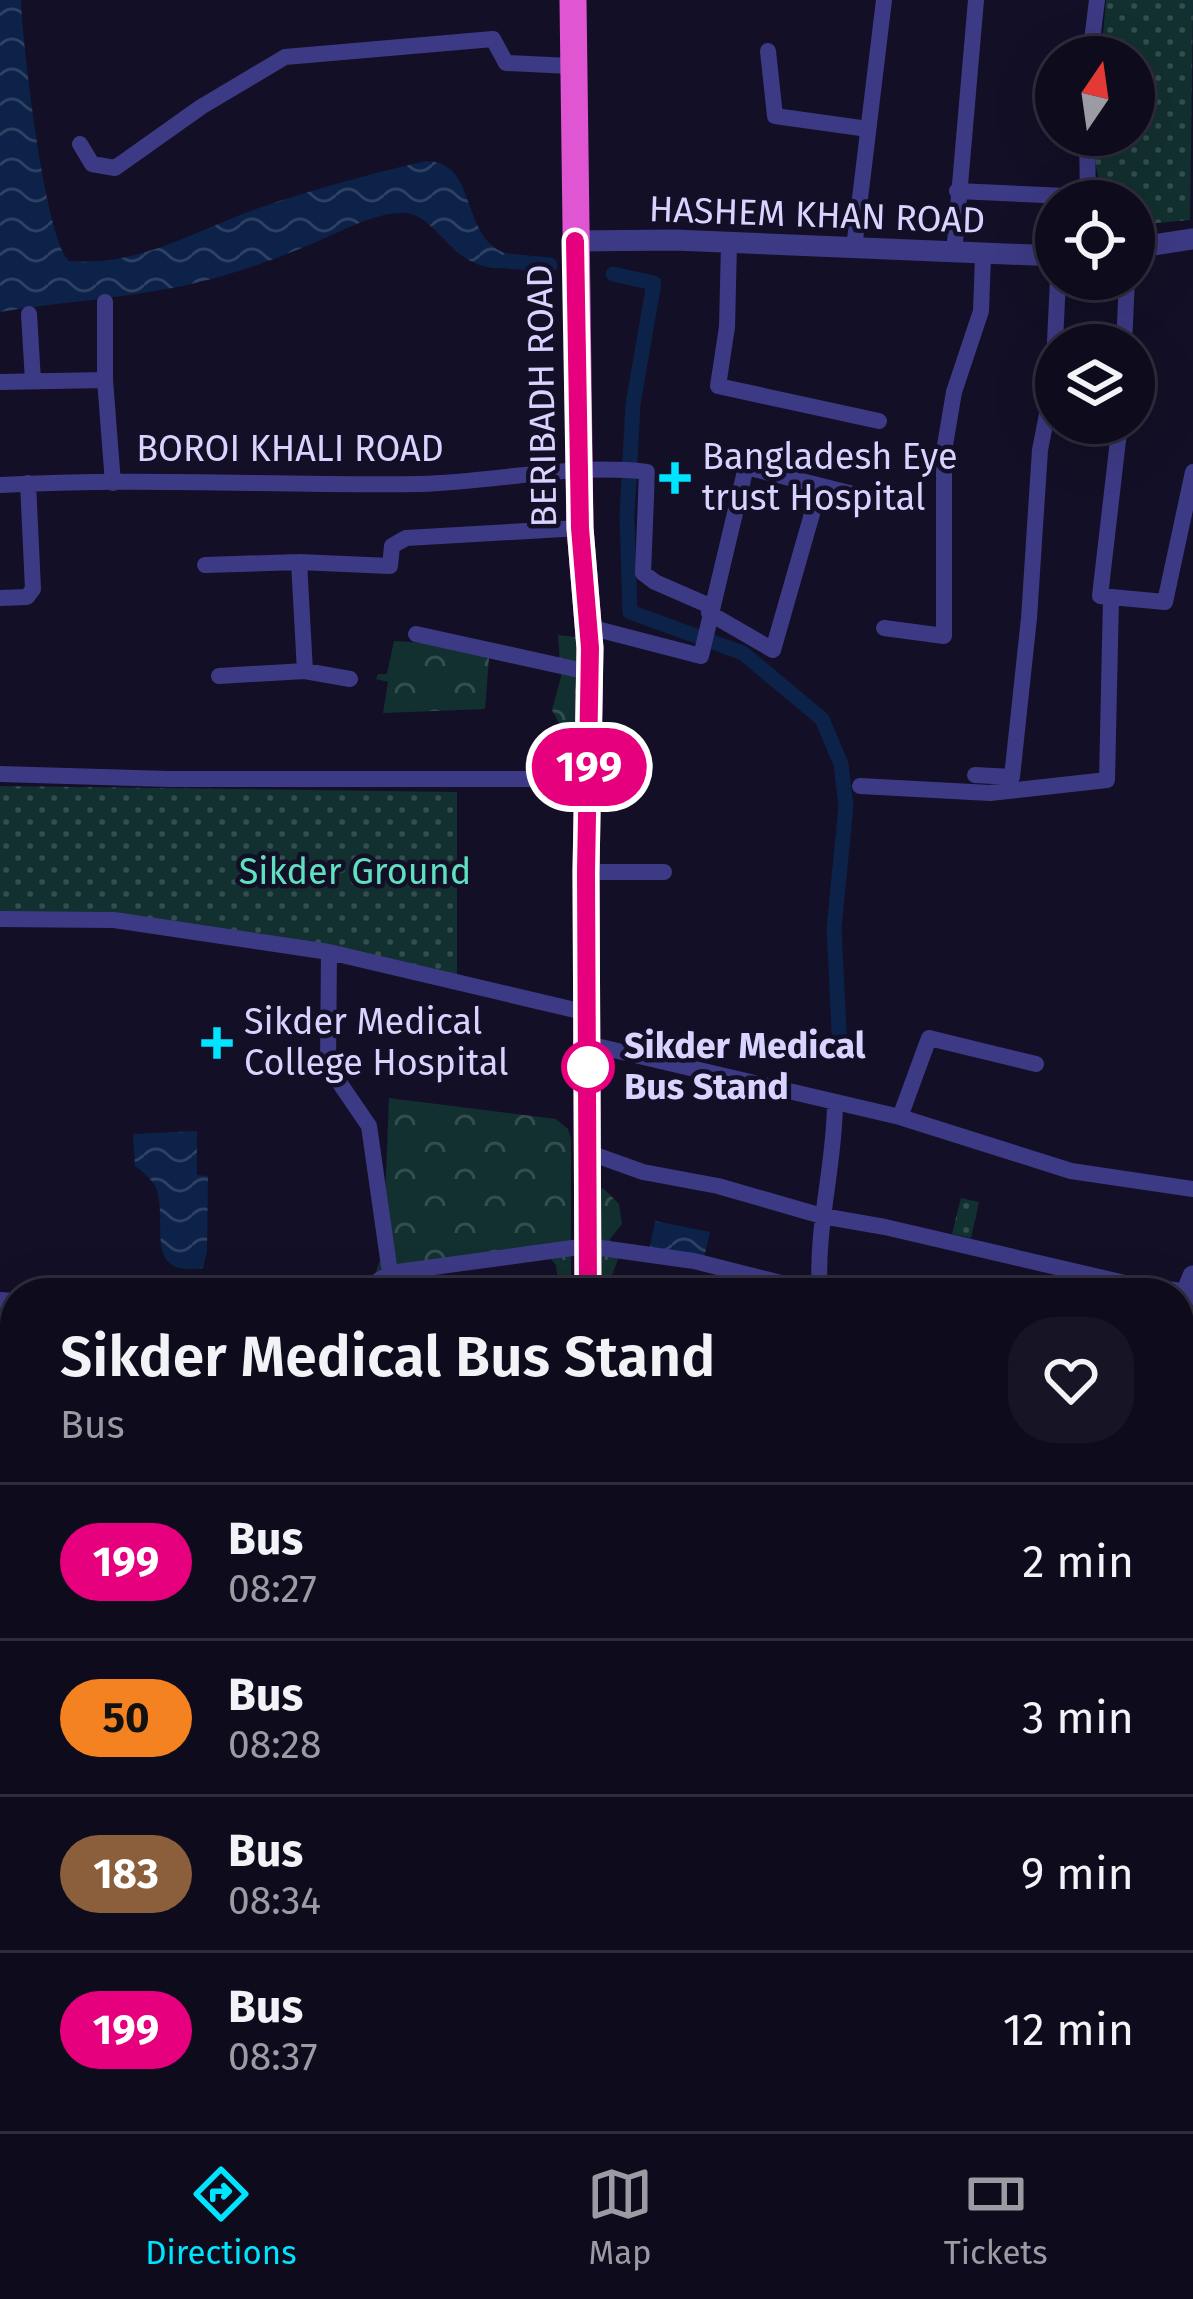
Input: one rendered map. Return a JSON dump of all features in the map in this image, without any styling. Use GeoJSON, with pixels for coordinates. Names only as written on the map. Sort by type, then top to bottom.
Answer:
{"type":"FeatureCollection","features":[{"type":"Feature","properties":{"kind":"highway","name":"BERIBADH ROAD"},"geometry":{"type":"LineString","coordinates":[[573,0],[575,241],[594,470],[580,528],[591,672],[592,779],[586,872],[588,1278]]}},
{"type":"Feature","properties":{"kind":"street"},"geometry":{"type":"LineString","coordinates":[[854,248],[884,0]]}},
{"type":"Feature","properties":{"kind":"street"},"geometry":{"type":"LineString","coordinates":[[955,254],[976,0]]}},
{"type":"Feature","properties":{"kind":"street"},"geometry":{"type":"LineString","coordinates":[[1092,36],[1096,0]]}},
{"type":"Feature","properties":{"kind":"street"},"geometry":{"type":"LineString","coordinates":[[80,144],[92,164],[115,168],[201,107],[285,57],[494,39],[506,63],[571,66]]}},
{"type":"Feature","properties":{"kind":"street"},"geometry":{"type":"LineString","coordinates":[[768,51],[775,116],[868,129]]}},
{"type":"Feature","properties":{"kind":"street"},"geometry":{"type":"LineString","coordinates":[[957,190],[1035,195]]}},
{"type":"Feature","properties":{"kind":"street"},"geometry":{"type":"LineString","coordinates":[[1155,245],[1193,239]]}},
{"type":"Feature","properties":{"kind":"street","name":"HASHEM KHAN ROAD"},"geometry":{"type":"LineString","coordinates":[[575,241],[1035,256]]}},
{"type":"Feature","properties":{"kind":"street"},"geometry":{"type":"LineString","coordinates":[[729,244],[727,327],[718,386],[879,421]]}},
{"type":"Feature","properties":{"kind":"street"},"geometry":{"type":"LineString","coordinates":[[884,628],[944,637],[944,451],[954,392],[981,311],[983,256]]}},
{"type":"Feature","properties":{"kind":"street"},"geometry":{"type":"LineString","coordinates":[[975,775],[1012,777],[1040,450],[1053,384],[1057,300]]}},
{"type":"Feature","properties":{"kind":"street"},"geometry":{"type":"LineString","coordinates":[[105,302],[113,483]]}},
{"type":"Feature","properties":{"kind":"street"},"geometry":{"type":"LineString","coordinates":[[29,314],[33,381]]}},
{"type":"Feature","properties":{"kind":"street"},"geometry":{"type":"LineString","coordinates":[[0,382],[105,380]]}},
{"type":"Feature","properties":{"kind":"street"},"geometry":{"type":"LineString","coordinates":[[1118,444],[1100,596],[1166,602],[1193,472]]}},
{"type":"Feature","properties":{"kind":"street"},"geometry":{"type":"LineString","coordinates":[[589,627],[701,656],[746,467],[857,495]]}},
{"type":"Feature","properties":{"kind":"street","name":"BOROI KHALI ROAD"},"geometry":{"type":"LineString","coordinates":[[0,485],[423,484],[594,470],[647,472],[643,574],[710,616]]}},
{"type":"Feature","properties":{"kind":"street"},"geometry":{"type":"LineString","coordinates":[[0,598],[27,597],[33,589],[28,483]]}},
{"type":"Feature","properties":{"kind":"street"},"geometry":{"type":"LineString","coordinates":[[710,616],[773,650],[820,485]]}},
{"type":"Feature","properties":{"kind":"street"},"geometry":{"type":"LineString","coordinates":[[205,565],[391,566],[392,546],[406,538],[580,528]]}},
{"type":"Feature","properties":{"kind":"street"},"geometry":{"type":"LineString","coordinates":[[299,562],[305,671]]}},
{"type":"Feature","properties":{"kind":"street"},"geometry":{"type":"LineString","coordinates":[[860,786],[990,794],[1107,780],[1111,597]]}},
{"type":"Feature","properties":{"kind":"street"},"geometry":{"type":"LineString","coordinates":[[416,634],[591,672]]}},
{"type":"Feature","properties":{"kind":"street"},"geometry":{"type":"LineString","coordinates":[[218,676],[305,671],[350,679]]}},
{"type":"Feature","properties":{"kind":"street"},"geometry":{"type":"LineString","coordinates":[[0,774],[592,779]]}},
{"type":"Feature","properties":{"kind":"street"},"geometry":{"type":"LineString","coordinates":[[586,872],[664,872]]}},
{"type":"Feature","properties":{"kind":"street"},"geometry":{"type":"LineString","coordinates":[[0,919],[114,920],[329,952],[588,1013]]}},
{"type":"Feature","properties":{"kind":"street"},"geometry":{"type":"LineString","coordinates":[[329,952],[328,1066],[369,1126],[390,1273]]}},
{"type":"Feature","properties":{"kind":"street"},"geometry":{"type":"LineString","coordinates":[[900,1117],[928,1038],[1036,1064]]}},
{"type":"Feature","properties":{"kind":"street"},"geometry":{"type":"LineString","coordinates":[[588,1044],[900,1117],[1071,1171],[1193,1190]]}},
{"type":"Feature","properties":{"kind":"street"},"geometry":{"type":"LineString","coordinates":[[819,1278],[836,1102]]}},
{"type":"Feature","properties":{"kind":"street"},"geometry":{"type":"LineString","coordinates":[[587,1152],[644,1172],[718,1186],[822,1216],[1108,1278]]}},
{"type":"Feature","properties":{"kind":"street"},"geometry":{"type":"LineString","coordinates":[[382,1278],[390,1273],[587,1246],[694,1261],[761,1278]]}},
{"type":"Feature","properties":{"kind":"street"},"geometry":{"type":"LineString","coordinates":[[1064,1278],[1066,1270]]}},
{"type":"Feature","properties":{"kind":"green space"},"geometry":{"type":"Polygon","coordinates":[[[1106,0],[1193,0],[1190,220],[1155,223],[1155,180],[1099,180],[1095,156],[1155,156],[1155,36],[1103,36],[1106,0]]]}},
{"type":"Feature","properties":{"kind":"green space"},"geometry":{"type":"Polygon","coordinates":[[[558,635],[584,638],[587,758],[552,710],[561,677],[558,635]]]}},
{"type":"Feature","properties":{"kind":"green space"},"geometry":{"type":"Polygon","coordinates":[[[394,641],[490,647],[485,709],[383,713],[388,682],[376,679],[378,674],[387,674],[394,641]]]}},
{"type":"Feature","properties":{"kind":"green space","name":"Sikder Ground"},"geometry":{"type":"Polygon","coordinates":[[[0,786],[457,792],[457,976],[364,955],[0,913],[0,786]]]}},
{"type":"Feature","properties":{"kind":"green space"},"geometry":{"type":"Polygon","coordinates":[[[389,1098],[556,1119],[568,1129],[571,1278],[557,1278],[556,1265],[546,1253],[428,1263],[426,1278],[373,1278],[383,1252],[389,1098]]]}},
{"type":"Feature","properties":{"kind":"green space"},"geometry":{"type":"Polygon","coordinates":[[[603,1188],[619,1204],[622,1224],[610,1239],[618,1259],[611,1278],[589,1278],[589,1193],[603,1188]]]}},
{"type":"Feature","properties":{"kind":"green space"},"geometry":{"type":"Polygon","coordinates":[[[961,1198],[979,1202],[971,1238],[952,1234],[961,1198]]]}},
{"type":"Feature","properties":{"kind":"water"},"geometry":{"type":"Polygon","coordinates":[[[0,0],[21,0],[44,180],[60,245],[69,261],[141,253],[277,202],[426,161],[452,171],[494,247],[529,263],[482,266],[465,258],[415,215],[390,214],[267,262],[192,284],[0,312],[0,0]]]}},
{"type":"Feature","properties":{"kind":"water"},"geometry":{"type":"Polygon","coordinates":[[[197,1131],[197,1175],[208,1176],[207,1252],[203,1268],[184,1269],[164,1256],[156,1188],[135,1166],[133,1134],[197,1131]]]}},
{"type":"Feature","properties":{"kind":"water"},"geometry":{"type":"Polygon","coordinates":[[[655,1221],[710,1232],[704,1258],[650,1247],[655,1221]]]}},
{"type":"Feature","properties":{"kind":"waterway"},"geometry":{"type":"LineString","coordinates":[[507,261],[550,265]]}},
{"type":"Feature","properties":{"kind":"waterway"},"geometry":{"type":"LineString","coordinates":[[613,274],[654,283],[633,404],[627,516],[630,612],[743,653],[822,719],[841,764],[846,806],[834,928],[840,1050]]}},
{"type":"Feature","properties":{"kind":"bus line","name":"199"},"geometry":{"type":"LineString","coordinates":[[575,241],[580,528],[590,648],[588,1278]]}},
{"type":"Feature","properties":{"kind":"place","name":"Bangladesh Eye trust Hospital"},"geometry":{"type":"Point","coordinates":[675,478]}},
{"type":"Feature","properties":{"kind":"place","name":"Sikder Medical College Hospital"},"geometry":{"type":"Point","coordinates":[217,1043]}},
{"type":"Feature","properties":{"kind":"place","name":"Sikder Medical Bus Stand"},"geometry":{"type":"Point","coordinates":[588,1067]}}]}
